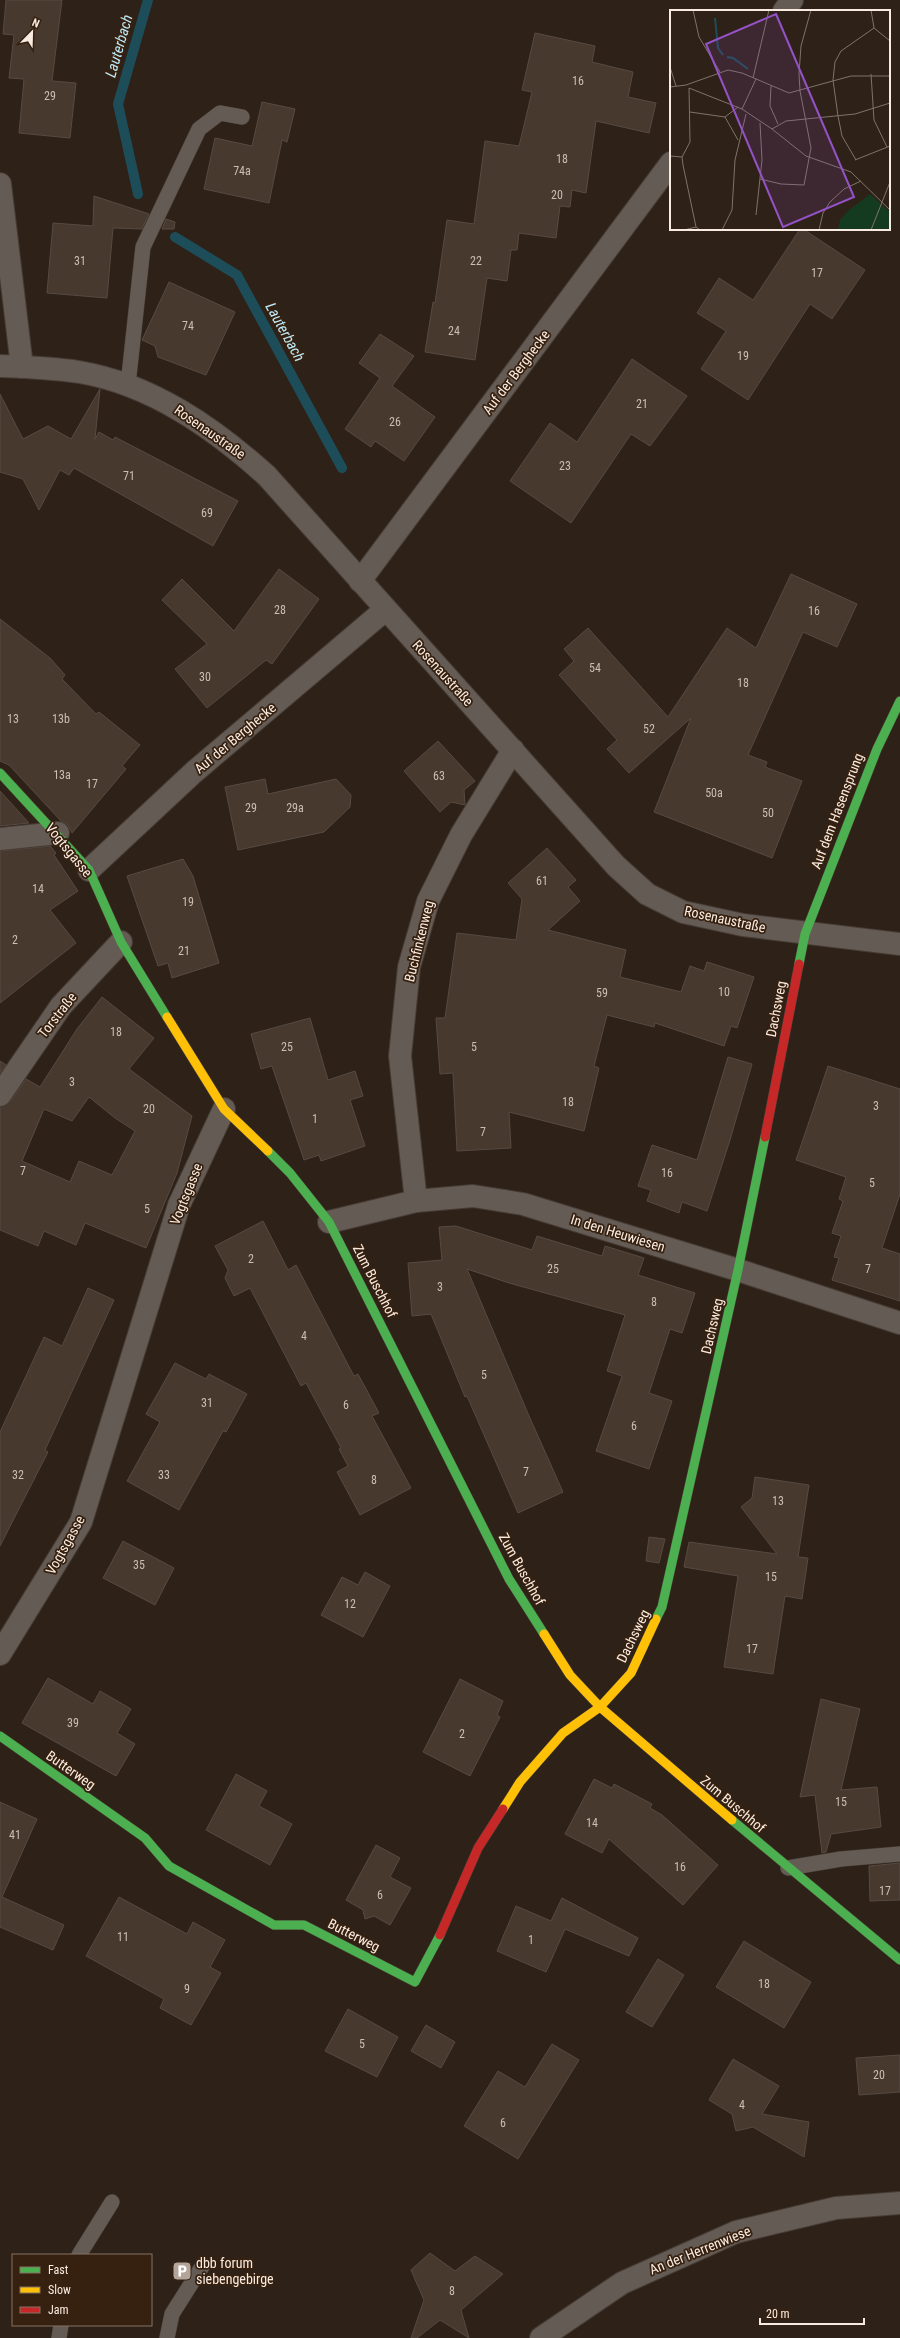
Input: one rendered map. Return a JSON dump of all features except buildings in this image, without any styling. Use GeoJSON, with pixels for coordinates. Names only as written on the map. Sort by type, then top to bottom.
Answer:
{"type":"FeatureCollection","features":[{"type":"Feature","properties":{"kind":"street"},"geometry":{"type":"LineString","coordinates":[[785,10],[792,0]]}},
{"type":"Feature","properties":{"kind":"street","name":"Auf der Berghecke"},"geometry":{"type":"LineString","coordinates":[[360,581],[670,164]]}},
{"type":"Feature","properties":{"kind":"street"},"geometry":{"type":"LineString","coordinates":[[0,184],[22,366]]}},
{"type":"Feature","properties":{"kind":"street","name":"Rosenaustraße"},"geometry":{"type":"LineString","coordinates":[[0,366],[22,366],[79,372],[128,385],[178,408],[233,445],[267,476],[385,610],[513,750],[616,866],[647,894],[683,912],[743,925],[805,934],[900,944]]}},
{"type":"Feature","properties":{"kind":"street","name":"Auf der Berghecke"},"geometry":{"type":"LineString","coordinates":[[89,870],[194,772],[385,610]]}},
{"type":"Feature","properties":{"kind":"street","name":"Auf dem Hasensprung"},"geometry":{"type":"LineString","coordinates":[[805,934],[877,749],[900,701]]}},
{"type":"Feature","properties":{"kind":"street","name":"Buchfinkenweg"},"geometry":{"type":"LineString","coordinates":[[416,1201],[400,1056],[409,967],[428,901],[461,835],[513,750]]}},
{"type":"Feature","properties":{"kind":"street","name":"Vogtsgasse"},"geometry":{"type":"LineString","coordinates":[[0,773],[58,833],[89,870],[121,942],[224,1109],[179,1204],[81,1522],[0,1654]]}},
{"type":"Feature","properties":{"kind":"street"},"geometry":{"type":"LineString","coordinates":[[0,839],[58,833]]}},
{"type":"Feature","properties":{"kind":"street","name":"Dachsweg"},"geometry":{"type":"LineString","coordinates":[[600,1707],[631,1673],[662,1607],[738,1270],[805,934]]}},
{"type":"Feature","properties":{"kind":"street","name":"Torstraße"},"geometry":{"type":"LineString","coordinates":[[0,1094],[61,1006],[121,942]]}},
{"type":"Feature","properties":{"kind":"street","name":"Zum Buschhof"},"geometry":{"type":"LineString","coordinates":[[224,1109],[290,1173],[329,1222],[509,1579],[570,1675],[600,1707],[788,1868],[900,1960]]}},
{"type":"Feature","properties":{"kind":"street","name":"In den Heuwiesen"},"geometry":{"type":"LineString","coordinates":[[329,1222],[416,1201],[472,1196],[523,1204],[738,1270],[900,1323]]}},
{"type":"Feature","properties":{"kind":"street","name":"Butterweg"},"geometry":{"type":"LineString","coordinates":[[0,1736],[145,1838],[169,1866],[274,1925],[304,1925],[415,1982],[440,1935],[478,1848],[520,1782],[563,1733],[600,1707]]}},
{"type":"Feature","properties":{"kind":"street","name":"An der Herrenwiese"},"geometry":{"type":"LineString","coordinates":[[541,2338],[622,2283],[736,2232],[836,2208],[900,2203]]}},
{"type":"Feature","properties":{"kind":"lane"},"geometry":{"type":"LineString","coordinates":[[128,385],[143,247],[199,129],[220,113],[242,117]]}},
{"type":"Feature","properties":{"kind":"lane"},"geometry":{"type":"LineString","coordinates":[[788,1868],[840,1859],[900,1854]]}},
{"type":"Feature","properties":{"kind":"lane"},"geometry":{"type":"LineString","coordinates":[[80,2254],[112,2202]]}},
{"type":"Feature","properties":{"kind":"lane"},"geometry":{"type":"LineString","coordinates":[[167,2338],[172,2314],[203,2265]]}},
{"type":"Feature","properties":{"kind":"lane"},"geometry":{"type":"LineString","coordinates":[[59,2338],[61,2326]]}},
{"type":"Feature","properties":{"kind":"waterway","name":"Lauterbach"},"geometry":{"type":"LineString","coordinates":[[138,194],[118,104],[148,0]]}},
{"type":"Feature","properties":{"kind":"waterway","name":"Lauterbach"},"geometry":{"type":"LineString","coordinates":[[175,237],[237,275],[342,468]]}},
{"type":"Feature","properties":{"kind":"traffic: fast"},"geometry":{"type":"LineString","coordinates":[[799,964],[805,934],[877,749],[900,701]]}},
{"type":"Feature","properties":{"kind":"traffic: fast"},"geometry":{"type":"LineString","coordinates":[[0,773],[89,870],[121,942],[167,1017]]}},
{"type":"Feature","properties":{"kind":"traffic: fast"},"geometry":{"type":"LineString","coordinates":[[656,1619],[662,1607],[738,1270],[765,1137]]}},
{"type":"Feature","properties":{"kind":"traffic: fast"},"geometry":{"type":"LineString","coordinates":[[268,1151],[290,1173],[329,1222],[509,1579],[544,1634]]}},
{"type":"Feature","properties":{"kind":"traffic: fast"},"geometry":{"type":"LineString","coordinates":[[0,1736],[145,1838],[169,1866],[274,1925],[304,1925],[415,1982],[440,1935]]}},
{"type":"Feature","properties":{"kind":"traffic: fast"},"geometry":{"type":"LineString","coordinates":[[732,1820],[900,1960]]}},
{"type":"Feature","properties":{"kind":"traffic: slow"},"geometry":{"type":"LineString","coordinates":[[167,1017],[224,1109],[268,1151]]}},
{"type":"Feature","properties":{"kind":"traffic: slow"},"geometry":{"type":"LineString","coordinates":[[503,1809],[520,1782],[563,1733],[600,1707],[631,1673],[656,1619]]}},
{"type":"Feature","properties":{"kind":"traffic: slow"},"geometry":{"type":"LineString","coordinates":[[544,1634],[570,1675],[600,1707],[732,1820]]}},
{"type":"Feature","properties":{"kind":"traffic: jam"},"geometry":{"type":"LineString","coordinates":[[765,1137],[799,964]]}},
{"type":"Feature","properties":{"kind":"traffic: jam"},"geometry":{"type":"LineString","coordinates":[[440,1935],[478,1848],[503,1809]]}},
{"type":"Feature","properties":{"kind":"place","name":"dbb forum siebengebirge"},"geometry":{"type":"Point","coordinates":[182,2271]}}]}
